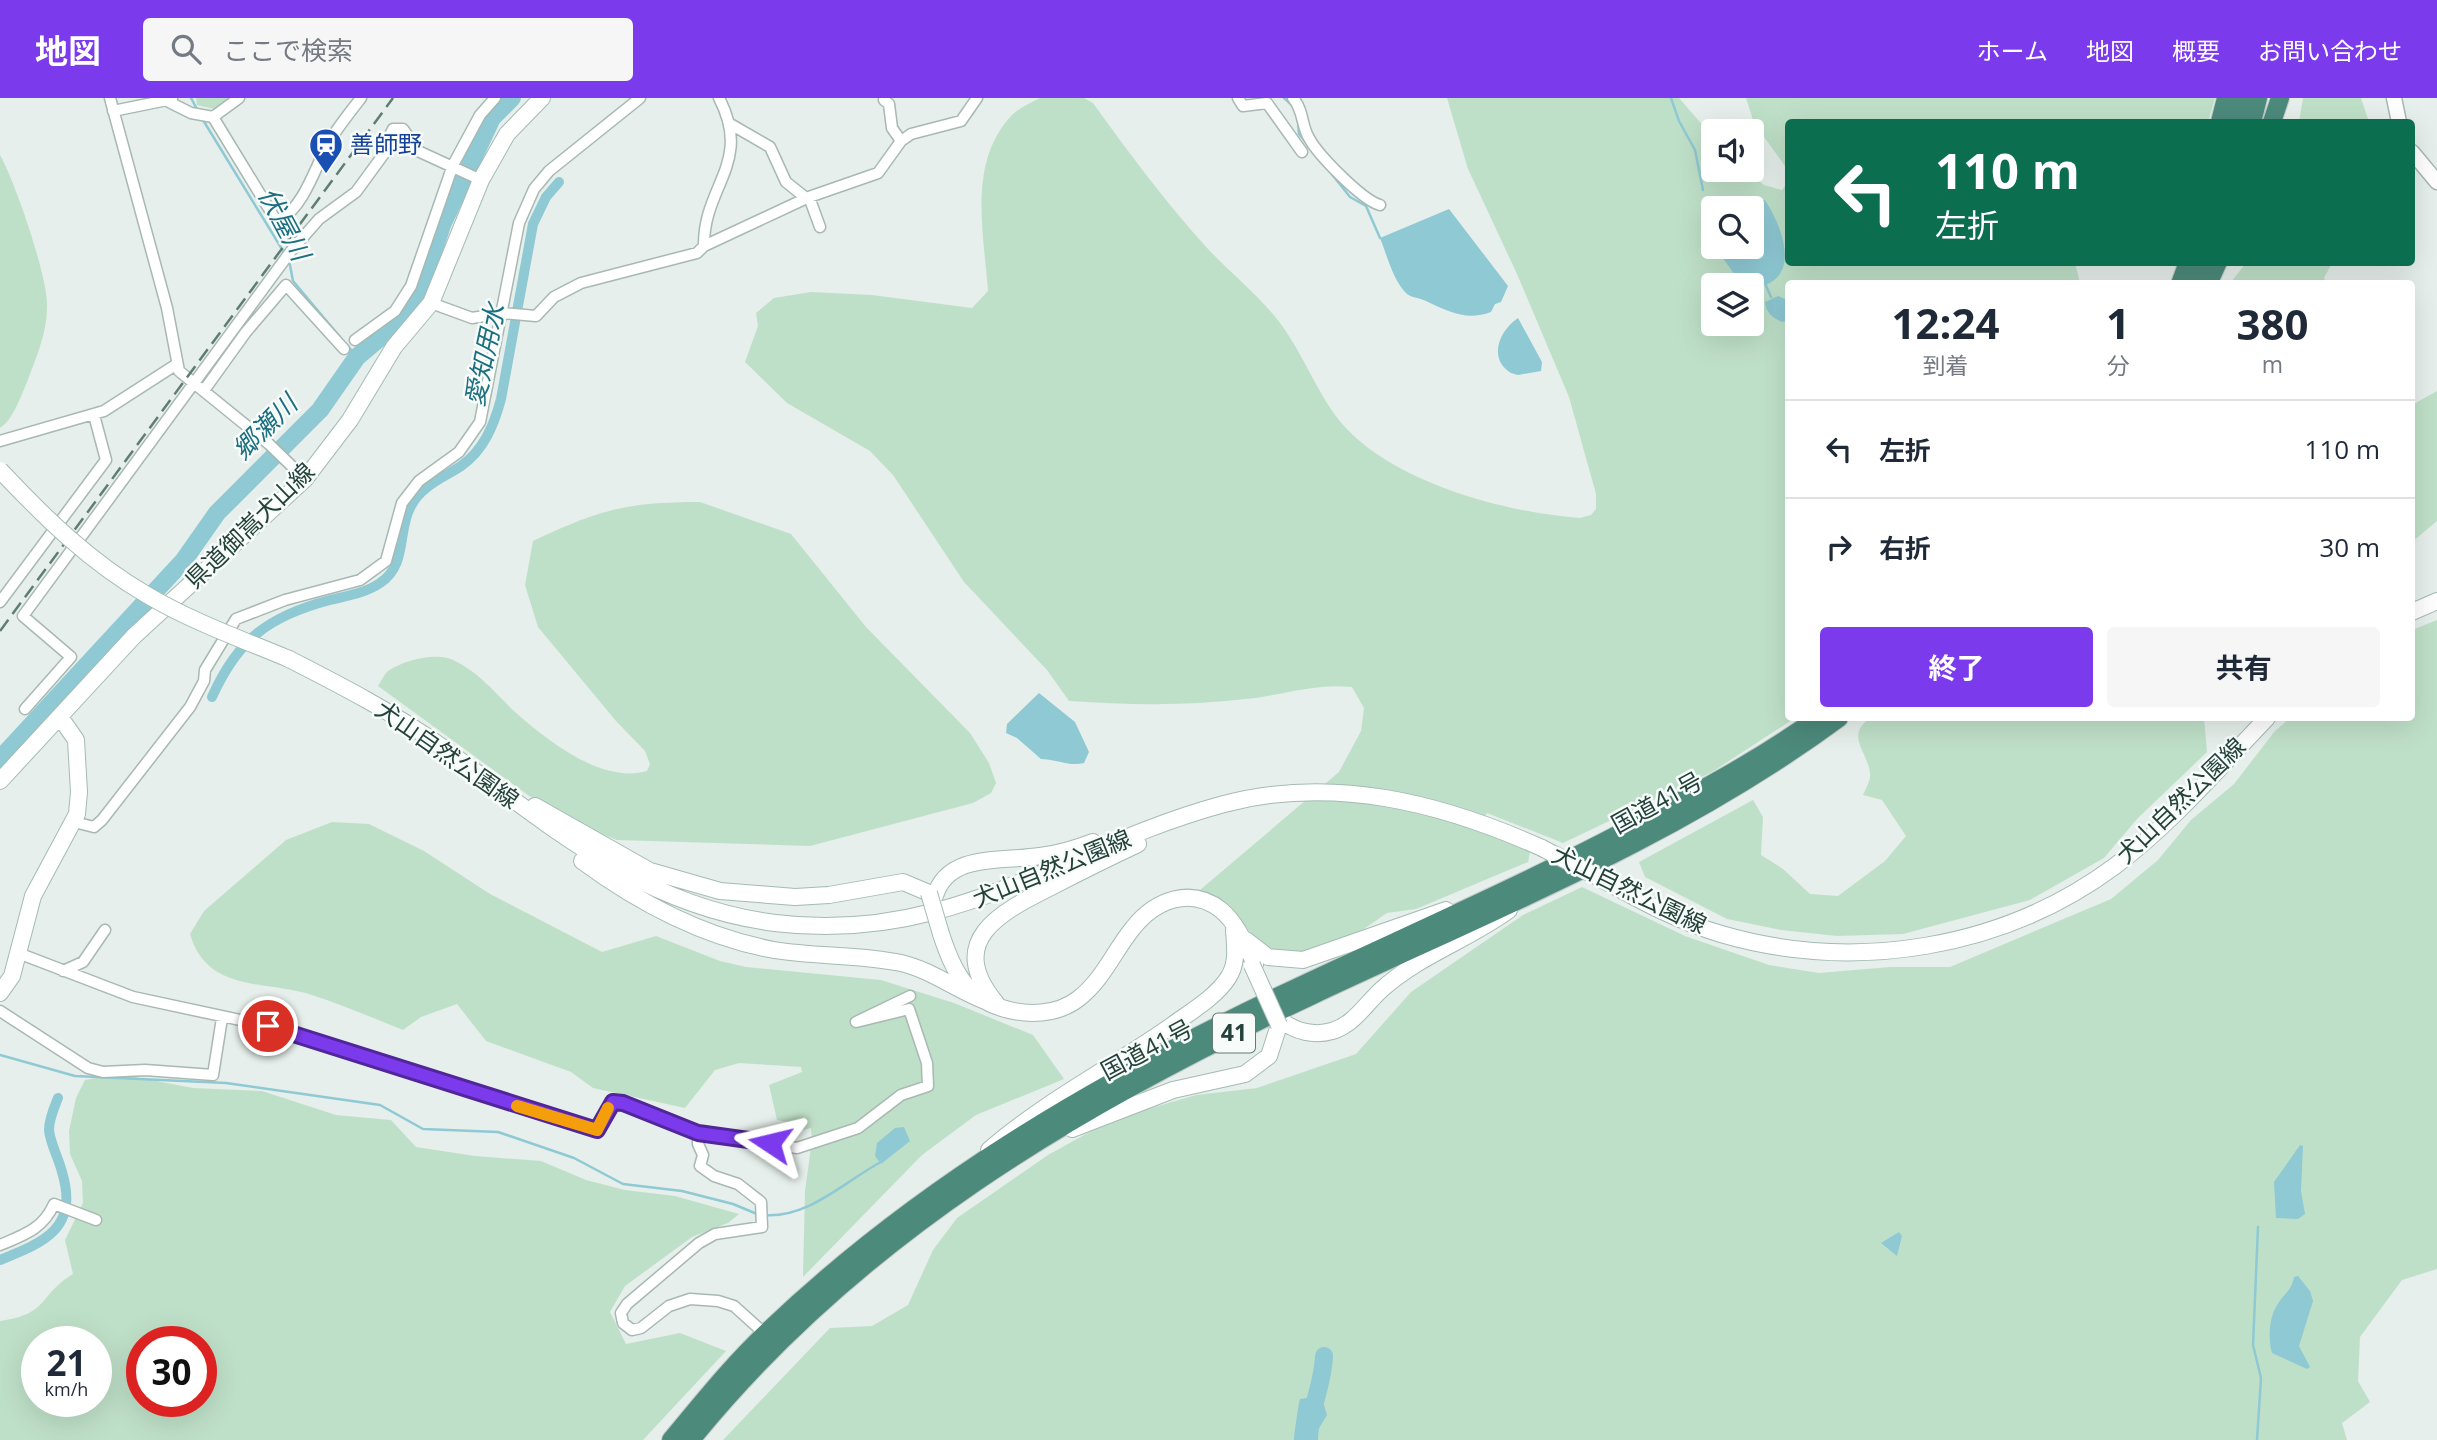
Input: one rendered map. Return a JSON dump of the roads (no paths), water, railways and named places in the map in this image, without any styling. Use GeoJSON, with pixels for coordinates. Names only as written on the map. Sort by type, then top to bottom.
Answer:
{"type":"FeatureCollection","features":[{"type":"Feature","properties":{"kind":"highway"},"geometry":{"type":"LineString","coordinates":[[2221,119],[2226,98]]}},
{"type":"Feature","properties":{"kind":"highway"},"geometry":{"type":"LineString","coordinates":[[2238,119],[2243,98]]}},
{"type":"Feature","properties":{"kind":"highway"},"geometry":{"type":"LineString","coordinates":[[2253,119],[2258,98]]}},
{"type":"Feature","properties":{"kind":"highway"},"geometry":{"type":"LineString","coordinates":[[2273,119],[2280,98]]}},
{"type":"Feature","properties":{"kind":"highway","name":"国道41号"},"geometry":{"type":"LineString","coordinates":[[671,1440],[765,1334],[845,1262],[1052,1115],[1134,1069],[1279,996],[1507,891],[1718,781],[1811,721]]}},
{"type":"Feature","properties":{"kind":"highway","name":"国道41号"},"geometry":{"type":"LineString","coordinates":[[691,1440],[723,1400],[815,1307],[971,1174],[1208,1046],[1528,897],[1727,792],[1834,721]]}},
{"type":"Feature","properties":{"kind":"main road","name":"県道御嵩犬山線"},"geometry":{"type":"LineString","coordinates":[[0,781],[134,636],[305,479],[350,420],[394,347],[432,303],[478,178],[507,134],[542,98]]}},
{"type":"Feature","properties":{"kind":"main road","name":"犬山自然公園線"},"geometry":{"type":"LineString","coordinates":[[0,470],[40,513],[86,554],[147,595],[289,659],[354,692],[405,723],[580,849],[631,879],[686,901],[730,914],[815,926],[883,923],[919,918],[971,902],[1167,822],[1226,803],[1289,794],[1378,796],[1481,821],[1542,848],[1681,919],[1720,933],[1768,945],[1832,953],[1877,953],[1953,942],[2028,917],[2078,891],[2116,865],[2156,831],[2264,721]]}},
{"type":"Feature","properties":{"kind":"main road"},"geometry":{"type":"LineString","coordinates":[[2415,611],[2437,601]]}},
{"type":"Feature","properties":{"kind":"main road"},"geometry":{"type":"LineString","coordinates":[[0,993],[12,976],[33,896],[75,822],[79,792],[76,740],[60,718]]}},
{"type":"Feature","properties":{"kind":"main road"},"geometry":{"type":"LineString","coordinates":[[471,770],[499,801],[600,874],[685,923],[774,950],[901,964],[922,970],[1000,1007],[1033,1014],[1061,1008],[1077,1000],[1099,980],[1134,927],[1167,901],[1184,896],[1205,900],[1222,911],[1258,951],[1269,957],[1303,960],[1507,891]]}},
{"type":"Feature","properties":{"kind":"main road"},"geometry":{"type":"LineString","coordinates":[[492,786],[524,799],[639,866],[690,884],[720,891],[795,897],[829,895],[903,881],[932,895],[954,969],[963,983],[983,1000]]}},
{"type":"Feature","properties":{"kind":"main road"},"geometry":{"type":"LineString","coordinates":[[932,895],[943,879],[961,865],[1059,853],[1157,817],[1226,803]]}},
{"type":"Feature","properties":{"kind":"main road"},"geometry":{"type":"LineString","coordinates":[[1000,1007],[980,981],[975,960],[982,935],[991,922],[1003,912],[1069,877],[1226,803]]}},
{"type":"Feature","properties":{"kind":"main road"},"geometry":{"type":"LineString","coordinates":[[1280,1023],[1317,1034],[1344,1026],[1401,974],[1484,928],[1528,897]]}},
{"type":"Feature","properties":{"kind":"main road"},"geometry":{"type":"LineString","coordinates":[[971,1174],[1119,1109],[1173,1090],[1245,1074],[1269,1056],[1280,1023],[1233,925]]}},
{"type":"Feature","properties":{"kind":"main road"},"geometry":{"type":"LineString","coordinates":[[971,1174],[1014,1128],[1151,1040],[1220,988],[1235,961],[1233,925]]}},
{"type":"Feature","properties":{"kind":"street"},"geometry":{"type":"LineString","coordinates":[[110,98],[167,308],[177,364],[184,376],[205,389],[286,459],[305,479]]}},
{"type":"Feature","properties":{"kind":"street"},"geometry":{"type":"LineString","coordinates":[[113,111],[171,100],[191,113],[213,117],[239,98]]}},
{"type":"Feature","properties":{"kind":"street"},"geometry":{"type":"LineString","coordinates":[[213,117],[274,217],[280,220],[288,216],[330,141],[361,98]]}},
{"type":"Feature","properties":{"kind":"street"},"geometry":{"type":"LineString","coordinates":[[355,340],[395,311],[411,286],[453,165],[480,115],[495,98]]}},
{"type":"Feature","properties":{"kind":"street"},"geometry":{"type":"LineString","coordinates":[[75,822],[94,827],[102,820],[190,707],[204,681],[205,670],[236,619],[285,600],[360,580],[386,561],[399,511],[410,491],[458,452],[480,422],[522,212],[534,189],[549,171],[640,98]]}},
{"type":"Feature","properties":{"kind":"street"},"geometry":{"type":"LineString","coordinates":[[704,246],[712,202],[727,170],[732,125],[719,98]]}},
{"type":"Feature","properties":{"kind":"street"},"geometry":{"type":"LineString","coordinates":[[432,303],[471,318],[503,313],[536,316],[554,297],[581,283],[697,253],[704,246],[807,197],[878,173],[901,141],[923,130],[961,121],[977,98]]}},
{"type":"Feature","properties":{"kind":"street"},"geometry":{"type":"LineString","coordinates":[[1238,98],[1243,106],[1267,103],[1301,152]]}},
{"type":"Feature","properties":{"kind":"street"},"geometry":{"type":"LineString","coordinates":[[1293,98],[1302,111],[1308,138],[1355,192],[1380,205]]}},
{"type":"Feature","properties":{"kind":"street"},"geometry":{"type":"LineString","coordinates":[[2394,98],[2398,119]]}},
{"type":"Feature","properties":{"kind":"street"},"geometry":{"type":"LineString","coordinates":[[884,100],[889,104],[892,128],[901,141]]}},
{"type":"Feature","properties":{"kind":"street"},"geometry":{"type":"LineString","coordinates":[[732,125],[770,147],[786,182],[807,197],[820,227]]}},
{"type":"Feature","properties":{"kind":"street"},"geometry":{"type":"LineString","coordinates":[[25,709],[71,657],[23,615],[291,251],[319,219],[356,192],[394,140],[478,178]]}},
{"type":"Feature","properties":{"kind":"street"},"geometry":{"type":"LineString","coordinates":[[2415,156],[2437,182]]}},
{"type":"Feature","properties":{"kind":"street"},"geometry":{"type":"LineString","coordinates":[[205,389],[246,332],[286,285],[344,349]]}},
{"type":"Feature","properties":{"kind":"street"},"geometry":{"type":"LineString","coordinates":[[0,441],[94,415],[177,364]]}},
{"type":"Feature","properties":{"kind":"street"},"geometry":{"type":"LineString","coordinates":[[0,602],[106,460],[94,415]]}},
{"type":"Feature","properties":{"kind":"street"},"geometry":{"type":"LineString","coordinates":[[63,971],[83,962],[105,930]]}},
{"type":"Feature","properties":{"kind":"street"},"geometry":{"type":"LineString","coordinates":[[18,953],[133,997],[268,1026],[597,1130],[613,1102],[623,1103],[698,1133],[797,1148],[858,1128],[901,1095],[928,1086],[927,1062],[909,1009],[856,1022],[910,996]]}},
{"type":"Feature","properties":{"kind":"street"},"geometry":{"type":"LineString","coordinates":[[0,1011],[88,1068],[103,1072],[145,1070],[213,1075],[222,1018]]}},
{"type":"Feature","properties":{"kind":"street"},"geometry":{"type":"LineString","coordinates":[[698,1133],[698,1144],[703,1155],[700,1166],[714,1176],[738,1184],[761,1202],[762,1227],[715,1234],[699,1243],[627,1304],[621,1313],[623,1323],[632,1330],[641,1328],[678,1302],[718,1301],[734,1306],[765,1334]]}},
{"type":"Feature","properties":{"kind":"street"},"geometry":{"type":"LineString","coordinates":[[0,1245],[35,1230],[48,1219],[54,1204],[96,1220]]}},
{"type":"Feature","properties":{"kind":"water"},"geometry":{"type":"Polygon","coordinates":[[[1764,200],[1777,223],[1785,250],[1780,274],[1764,284],[1764,273],[1733,273],[1724,259],[1764,259],[1764,200]]]}},
{"type":"Feature","properties":{"kind":"water"},"geometry":{"type":"Polygon","coordinates":[[[1449,209],[1508,286],[1501,302],[1495,304],[1491,312],[1474,316],[1459,314],[1409,295],[1402,289],[1391,268],[1380,238],[1449,209]]]}},
{"type":"Feature","properties":{"kind":"water"},"geometry":{"type":"Polygon","coordinates":[[[1778,296],[1785,299],[1785,321],[1770,315],[1765,302],[1778,296]]]}},
{"type":"Feature","properties":{"kind":"water"},"geometry":{"type":"Polygon","coordinates":[[[1518,318],[1542,362],[1541,371],[1518,375],[1511,373],[1499,360],[1502,337],[1518,318]]]}},
{"type":"Feature","properties":{"kind":"water"},"geometry":{"type":"Polygon","coordinates":[[[1039,693],[1075,722],[1089,752],[1084,763],[1041,759],[1017,738],[1006,733],[1007,724],[1039,693]]]}},
{"type":"Feature","properties":{"kind":"water"},"geometry":{"type":"Polygon","coordinates":[[[904,1127],[910,1141],[881,1164],[875,1156],[877,1143],[895,1128],[904,1127]]]}},
{"type":"Feature","properties":{"kind":"water"},"geometry":{"type":"Polygon","coordinates":[[[2300,1145],[2303,1146],[2301,1191],[2305,1214],[2298,1219],[2276,1218],[2274,1182],[2300,1145]]]}},
{"type":"Feature","properties":{"kind":"water"},"geometry":{"type":"Polygon","coordinates":[[[1899,1232],[1902,1236],[1897,1256],[1881,1243],[1899,1232]]]}},
{"type":"Feature","properties":{"kind":"water"},"geometry":{"type":"Polygon","coordinates":[[[2298,1276],[2310,1291],[2313,1301],[2299,1346],[2310,1367],[2307,1369],[2272,1353],[2270,1342],[2274,1312],[2294,1277],[2298,1276]]]}},
{"type":"Feature","properties":{"kind":"water"},"geometry":{"type":"Polygon","coordinates":[[[1307,1398],[1324,1405],[1327,1415],[1312,1440],[1294,1440],[1300,1399],[1307,1398]]]}},
{"type":"Feature","properties":{"kind":"waterway","name":"伏屋川"},"geometry":{"type":"LineString","coordinates":[[191,98],[198,111]]}},
{"type":"Feature","properties":{"kind":"waterway","name":"郷瀬川"},"geometry":{"type":"LineString","coordinates":[[0,759],[184,560],[217,513],[320,410],[357,357],[402,319],[422,287],[442,225],[492,118],[512,98]]}},
{"type":"Feature","properties":{"kind":"waterway"},"geometry":{"type":"LineString","coordinates":[[1284,98],[1292,105]]}},
{"type":"Feature","properties":{"kind":"waterway"},"geometry":{"type":"LineString","coordinates":[[1671,98],[1679,121],[1695,150],[1703,190]]}},
{"type":"Feature","properties":{"kind":"waterway","name":"伏屋川"},"geometry":{"type":"LineString","coordinates":[[203,120],[285,254]]}},
{"type":"Feature","properties":{"kind":"waterway"},"geometry":{"type":"LineString","coordinates":[[1298,121],[1299,134],[1305,141]]}},
{"type":"Feature","properties":{"kind":"waterway"},"geometry":{"type":"LineString","coordinates":[[1331,173],[1350,197],[1366,206],[1380,238]]}},
{"type":"Feature","properties":{"kind":"waterway","name":"愛知用水"},"geometry":{"type":"LineString","coordinates":[[212,697],[222,677],[245,645],[273,622],[308,606],[369,589],[389,576],[395,567],[407,515],[415,499],[426,488],[469,460],[482,445],[501,399],[533,224],[546,197],[559,182]]}},
{"type":"Feature","properties":{"kind":"waterway","name":"伏屋川"},"geometry":{"type":"LineString","coordinates":[[289,260],[293,281],[340,337]]}},
{"type":"Feature","properties":{"kind":"waterway"},"geometry":{"type":"LineString","coordinates":[[1764,281],[1771,297]]}},
{"type":"Feature","properties":{"kind":"waterway","name":"伏屋川"},"geometry":{"type":"LineString","coordinates":[[347,345],[357,357]]}},
{"type":"Feature","properties":{"kind":"waterway"},"geometry":{"type":"LineString","coordinates":[[0,1055],[75,1076],[226,1083],[380,1105],[423,1129],[498,1132],[574,1158],[623,1184],[682,1191],[733,1204],[757,1214]]}},
{"type":"Feature","properties":{"kind":"waterway","name":"愛知用水"},"geometry":{"type":"LineString","coordinates":[[0,1260],[44,1239],[62,1220],[66,1207],[66,1191],[49,1130],[58,1098]]}},
{"type":"Feature","properties":{"kind":"waterway"},"geometry":{"type":"LineString","coordinates":[[763,1215],[779,1215],[810,1206],[879,1163]]}},
{"type":"Feature","properties":{"kind":"waterway"},"geometry":{"type":"LineString","coordinates":[[2257,1440],[2261,1378],[2253,1345],[2258,1227]]}},
{"type":"Feature","properties":{"kind":"waterway"},"geometry":{"type":"LineString","coordinates":[[1309,1440],[1324,1356]]}},
{"type":"Feature","properties":{"kind":"railway"},"geometry":{"type":"LineString","coordinates":[[0,631],[393,98]]}},
{"type":"Feature","properties":{"kind":"place","name":"善師野"},"geometry":{"type":"Point","coordinates":[326,175]}}]}
